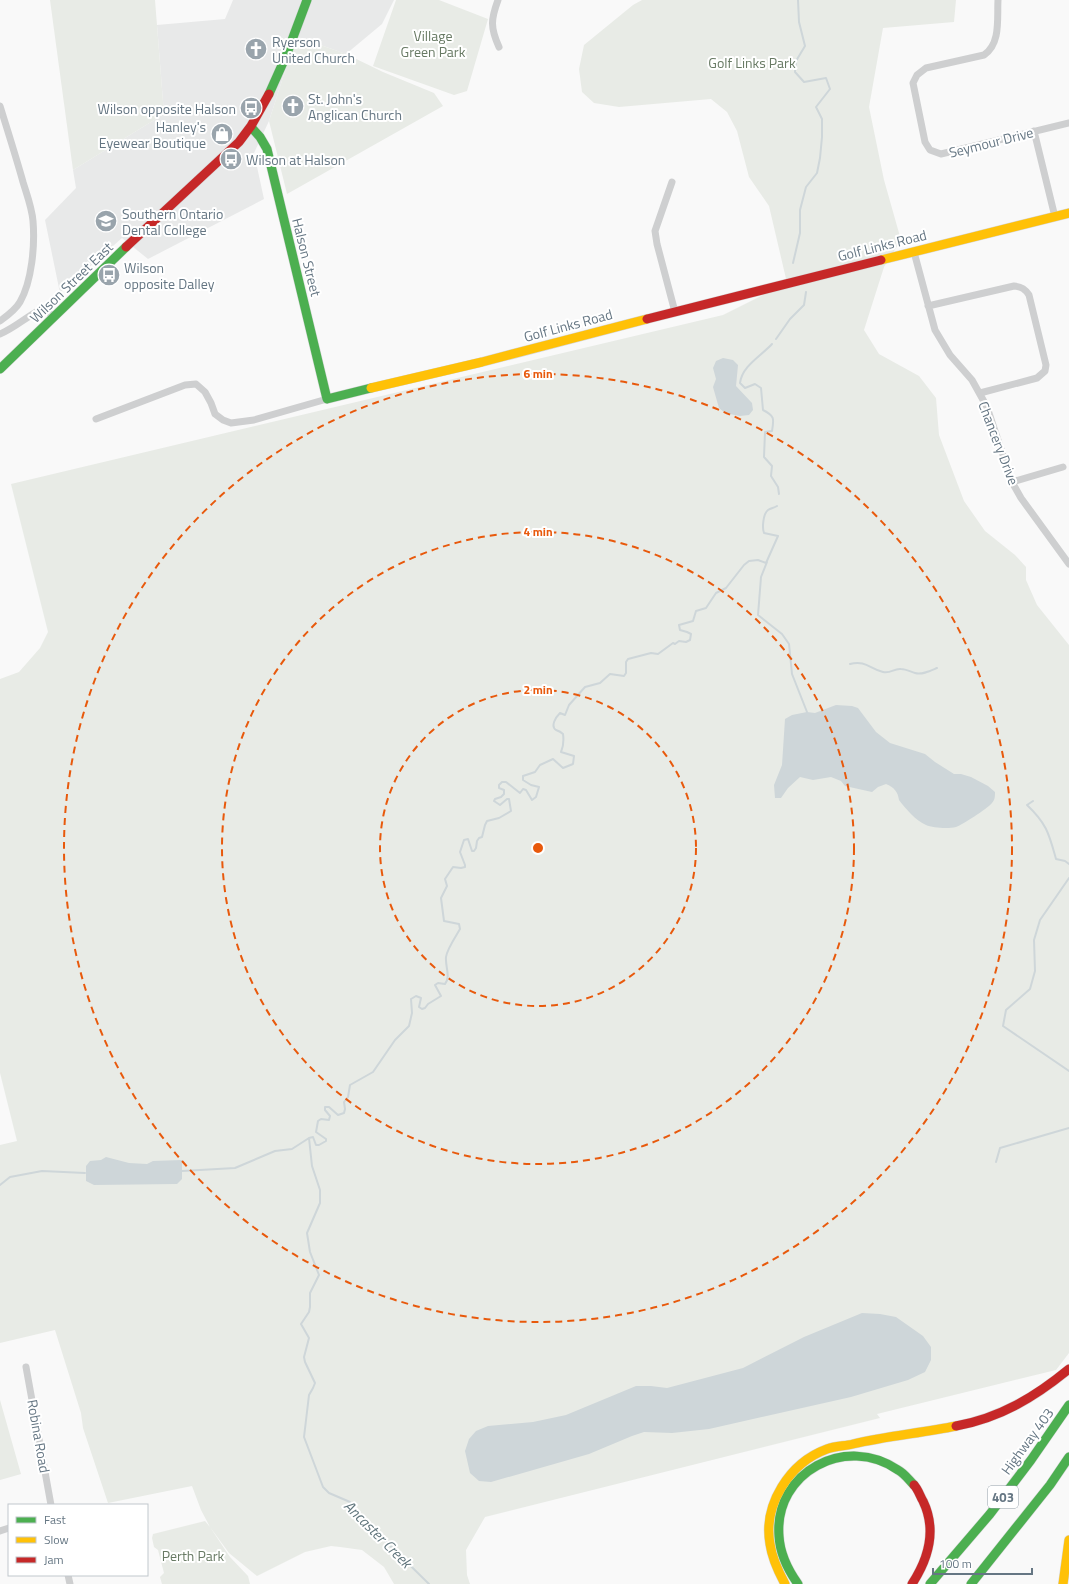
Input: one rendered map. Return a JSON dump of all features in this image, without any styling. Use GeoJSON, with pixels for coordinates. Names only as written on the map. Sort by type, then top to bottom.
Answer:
{"type":"FeatureCollection","features":[{"type":"Feature","properties":{"kind":"main road","name":"Wilson Street East"},"geometry":{"type":"LineString","coordinates":[[0,369],[144,230],[222,160],[251,128],[273,86],[307,0]]}},
{"type":"Feature","properties":{"kind":"main road","name":"Halson Street"},"geometry":{"type":"LineString","coordinates":[[251,128],[264,140],[267,149],[327,399]]}},
{"type":"Feature","properties":{"kind":"main road","name":"Golf Links Road"},"geometry":{"type":"LineString","coordinates":[[327,399],[482,362],[1069,213]]}},
{"type":"Feature","properties":{"kind":"main road"},"geometry":{"type":"LineString","coordinates":[[785,1584],[771,1553],[768,1531],[771,1512],[786,1479],[806,1461],[826,1450],[840,1446],[867,1440],[938,1430],[974,1423],[1001,1414],[1027,1401],[1050,1385],[1069,1369]]}},
{"type":"Feature","properties":{"kind":"main road","name":"Highway 403"},"geometry":{"type":"LineString","coordinates":[[930,1584],[990,1514],[1031,1460],[1069,1405]]}},
{"type":"Feature","properties":{"kind":"main road"},"geometry":{"type":"LineString","coordinates":[[798,1584],[790,1572],[780,1550],[778,1530],[784,1501],[791,1486],[801,1476],[816,1465],[834,1458],[854,1454],[874,1458],[893,1465],[916,1486],[924,1500],[930,1519],[931,1536],[928,1554],[912,1584]]}},
{"type":"Feature","properties":{"kind":"main road","name":"403"},"geometry":{"type":"LineString","coordinates":[[971,1584],[1050,1485],[1069,1457]]}},
{"type":"Feature","properties":{"kind":"main road"},"geometry":{"type":"LineString","coordinates":[[1063,1584],[1069,1540]]}},
{"type":"Feature","properties":{"kind":"street"},"geometry":{"type":"LineString","coordinates":[[498,0],[492,18],[494,37],[499,46]]}},
{"type":"Feature","properties":{"kind":"street","name":"Seymour Drive"},"geometry":{"type":"LineString","coordinates":[[998,0],[995,41],[991,50],[984,55],[926,68],[918,75],[913,83],[925,142],[930,150],[941,154],[1069,123]]}},
{"type":"Feature","properties":{"kind":"street"},"geometry":{"type":"LineString","coordinates":[[0,106],[26,191],[33,220],[33,241],[25,292],[19,304],[0,320]]}},
{"type":"Feature","properties":{"kind":"street"},"geometry":{"type":"LineString","coordinates":[[1034,131],[1055,216]]}},
{"type":"Feature","properties":{"kind":"street"},"geometry":{"type":"LineString","coordinates":[[672,182],[655,231],[656,244],[675,312]]}},
{"type":"Feature","properties":{"kind":"street","name":"Chancery Drive"},"geometry":{"type":"LineString","coordinates":[[914,252],[935,330],[950,355],[972,380],[980,393],[987,407],[1012,482],[1069,564]]}},
{"type":"Feature","properties":{"kind":"street"},"geometry":{"type":"LineString","coordinates":[[928,306],[1014,286],[1021,286],[1029,295],[1046,365],[1045,371],[1037,378],[980,393]]}},
{"type":"Feature","properties":{"kind":"street"},"geometry":{"type":"LineString","coordinates":[[0,334],[42,309],[55,317]]}},
{"type":"Feature","properties":{"kind":"street","name":"Golf Links Road"},"geometry":{"type":"LineString","coordinates":[[96,419],[185,385],[196,384],[205,392],[215,414],[223,420],[231,423],[254,420],[327,399]]}},
{"type":"Feature","properties":{"kind":"street"},"geometry":{"type":"LineString","coordinates":[[1012,482],[1063,467]]}},
{"type":"Feature","properties":{"kind":"street","name":"Robina Road"},"geometry":{"type":"LineString","coordinates":[[26,1367],[51,1504]]}},
{"type":"Feature","properties":{"kind":"shaded area"},"geometry":{"type":"Polygon","coordinates":[[[233,0],[394,0],[382,24],[346,54],[298,37],[286,68],[269,121],[254,153],[264,199],[148,259],[122,238],[60,293],[45,220],[76,188],[73,170],[164,114],[157,25],[225,19],[233,0]]]}},
{"type":"Feature","properties":{"kind":"shaded area"},"geometry":{"type":"Polygon","coordinates":[[[723,358],[733,360],[738,365],[736,386],[752,403],[753,410],[749,415],[740,416],[725,413],[719,408],[713,387],[716,379],[713,368],[716,361],[723,358]]]}},
{"type":"Feature","properties":{"kind":"shaded area"},"geometry":{"type":"Polygon","coordinates":[[[836,705],[858,708],[876,732],[890,743],[925,754],[954,774],[961,774],[971,777],[988,786],[995,792],[993,802],[980,813],[959,826],[945,828],[929,826],[918,821],[899,800],[895,790],[886,784],[878,787],[872,792],[845,786],[841,781],[831,777],[813,780],[800,777],[788,788],[781,798],[775,798],[774,785],[782,765],[785,719],[792,715],[807,712],[815,713],[836,705]]]}},
{"type":"Feature","properties":{"kind":"shaded area"},"geometry":{"type":"Polygon","coordinates":[[[106,1157],[129,1163],[147,1164],[153,1161],[182,1160],[182,1179],[177,1184],[94,1185],[86,1181],[86,1166],[90,1161],[101,1160],[106,1157]]]}},
{"type":"Feature","properties":{"kind":"shaded area"},"geometry":{"type":"Polygon","coordinates":[[[862,1313],[896,1317],[923,1336],[931,1347],[931,1360],[925,1372],[908,1380],[851,1397],[709,1429],[672,1433],[644,1432],[589,1454],[491,1482],[479,1481],[470,1473],[465,1451],[469,1439],[476,1431],[488,1426],[533,1422],[566,1415],[636,1386],[667,1388],[743,1368],[804,1337],[862,1313]]]}},
{"type":"Feature","properties":{"kind":"green space"},"geometry":{"type":"Polygon","coordinates":[[[50,0],[155,0],[164,114],[73,170],[50,0]]]}},
{"type":"Feature","properties":{"kind":"green space","name":"Village Green Park"},"geometry":{"type":"Polygon","coordinates":[[[396,0],[439,0],[488,19],[467,91],[454,95],[373,66],[396,0]]]}},
{"type":"Feature","properties":{"kind":"green space","name":"Golf Links Park"},"geometry":{"type":"Polygon","coordinates":[[[642,0],[956,0],[954,22],[883,28],[869,107],[884,180],[901,240],[884,267],[864,330],[879,354],[919,376],[936,398],[939,435],[964,501],[985,531],[1015,555],[1026,567],[1026,580],[1037,605],[1069,645],[1069,1353],[1056,1370],[877,1414],[880,1418],[485,1517],[466,1550],[467,1575],[470,1584],[394,1584],[384,1567],[362,1550],[331,1546],[305,1552],[257,1576],[229,1553],[210,1527],[201,1510],[192,1486],[108,1503],[83,1428],[81,1413],[55,1330],[0,1343],[0,1145],[17,1141],[0,1073],[0,679],[19,672],[40,648],[48,632],[11,484],[723,315],[787,283],[769,206],[749,177],[737,131],[727,112],[711,99],[619,107],[594,103],[582,92],[579,69],[584,45],[633,5],[642,0]]]}},
{"type":"Feature","properties":{"kind":"green space"},"geometry":{"type":"Polygon","coordinates":[[[298,37],[346,54],[383,72],[434,93],[443,106],[287,194],[269,121],[286,68],[298,37]]]}},
{"type":"Feature","properties":{"kind":"green space"},"geometry":{"type":"Polygon","coordinates":[[[0,1400],[21,1474],[0,1480],[0,1400]]]}},
{"type":"Feature","properties":{"kind":"green space","name":"Perth Park"},"geometry":{"type":"Polygon","coordinates":[[[205,1521],[230,1557],[248,1576],[250,1584],[162,1584],[160,1577],[164,1573],[158,1550],[154,1547],[152,1538],[153,1534],[205,1521]]]}},
{"type":"Feature","properties":{"kind":"waterway","name":"Ancaster Creek"},"geometry":{"type":"LineString","coordinates":[[793,263],[800,233],[800,210],[806,187],[817,173],[820,158],[822,119],[816,107],[830,89],[826,78],[804,82],[795,72],[796,61],[805,46],[799,22],[798,0]]}},
{"type":"Feature","properties":{"kind":"waterway","name":"Ancaster Creek"},"geometry":{"type":"LineString","coordinates":[[776,339],[790,319],[804,305],[806,292]]}},
{"type":"Feature","properties":{"kind":"waterway","name":"Ancaster Creek"},"geometry":{"type":"LineString","coordinates":[[772,344],[748,366],[741,377],[740,383],[745,388],[755,384],[761,388],[763,410],[770,414],[773,418],[772,431],[765,432],[764,457],[772,466],[771,476],[778,487],[779,494]]}},
{"type":"Feature","properties":{"kind":"waterway","name":"Ancaster Creek"},"geometry":{"type":"LineString","coordinates":[[309,1138],[313,1137],[316,1145],[326,1141],[326,1139],[316,1132],[318,1121],[321,1119],[329,1120],[330,1116],[325,1110],[325,1107],[329,1107],[338,1115],[344,1113],[344,1102],[348,1097],[350,1085],[373,1072],[395,1040],[409,1026],[412,1013],[411,999],[416,996],[421,998],[419,1007],[422,1009],[441,996],[435,985],[438,983],[445,984],[447,981],[448,975],[446,957],[450,946],[460,929],[459,924],[444,921],[441,898],[447,886],[445,879],[453,867],[465,867],[460,852],[464,840],[468,839],[472,851],[474,851],[477,841],[482,837],[487,821],[499,818],[511,811],[509,799],[500,805],[494,801],[504,794],[504,790],[499,788],[499,785],[502,782],[506,782],[520,793],[523,789],[526,790],[532,800],[536,797],[539,787],[531,785],[523,780],[523,776],[535,772],[540,765],[553,759],[563,768],[573,764],[574,756],[561,752],[564,743],[563,734],[554,728],[554,722],[558,715],[560,713],[565,715],[569,705],[585,687],[600,683],[610,674],[624,676],[626,673],[626,662],[628,659],[651,653],[658,654],[673,643],[675,644],[679,641],[686,642],[690,640],[691,634],[680,630],[679,625],[693,621],[696,611],[706,608],[716,593],[726,588],[744,565],[749,561],[758,560],[766,563],[778,536],[764,533],[764,518],[768,510],[777,506]]}},
{"type":"Feature","properties":{"kind":"waterway"},"geometry":{"type":"LineString","coordinates":[[767,562],[761,577],[758,615],[782,634],[789,644],[792,674],[807,712]]}},
{"type":"Feature","properties":{"kind":"waterway"},"geometry":{"type":"LineString","coordinates":[[850,664],[860,663],[879,671],[886,672],[901,669],[920,673],[937,668]]}},
{"type":"Feature","properties":{"kind":"waterway"},"geometry":{"type":"LineString","coordinates":[[1033,801],[1027,805],[1043,824],[1056,859],[1065,861],[1069,864]]}},
{"type":"Feature","properties":{"kind":"waterway"},"geometry":{"type":"LineString","coordinates":[[1069,878],[1040,920],[1034,940],[1035,971],[1030,989],[1006,1010],[1003,1026],[1069,1071]]}},
{"type":"Feature","properties":{"kind":"waterway"},"geometry":{"type":"LineString","coordinates":[[996,1162],[1000,1148],[1069,1128]]}},
{"type":"Feature","properties":{"kind":"waterway","name":"Ancaster Creek"},"geometry":{"type":"LineString","coordinates":[[309,1138],[312,1166],[320,1190],[320,1203],[307,1233],[310,1252],[319,1275],[310,1293],[309,1312],[301,1324],[309,1338],[304,1357],[305,1362],[315,1383],[309,1395],[304,1437],[323,1487],[329,1493],[350,1502],[362,1518],[429,1584]]}},
{"type":"Feature","properties":{"kind":"waterway"},"geometry":{"type":"LineString","coordinates":[[182,1171],[235,1168],[275,1151],[292,1149],[309,1138]]}},
{"type":"Feature","properties":{"kind":"waterway"},"geometry":{"type":"LineString","coordinates":[[0,1185],[10,1177],[42,1171],[85,1173]]}},
{"type":"Feature","properties":{"kind":"traffic: fast"},"geometry":{"type":"LineString","coordinates":[[269,94],[286,56],[307,0]]}},
{"type":"Feature","properties":{"kind":"traffic: fast"},"geometry":{"type":"LineString","coordinates":[[251,127],[260,137],[267,149],[327,399],[371,388]]}},
{"type":"Feature","properties":{"kind":"traffic: fast"},"geometry":{"type":"LineString","coordinates":[[0,369],[126,247]]}},
{"type":"Feature","properties":{"kind":"traffic: fast"},"geometry":{"type":"LineString","coordinates":[[930,1584],[990,1514],[1031,1460],[1069,1405]]}},
{"type":"Feature","properties":{"kind":"traffic: fast"},"geometry":{"type":"LineString","coordinates":[[798,1584],[785,1562],[779,1536],[781,1513],[788,1494],[801,1478],[817,1466],[836,1458],[857,1456],[878,1460],[898,1470],[914,1485]]}},
{"type":"Feature","properties":{"kind":"traffic: fast"},"geometry":{"type":"LineString","coordinates":[[971,1584],[1050,1485],[1069,1457]]}},
{"type":"Feature","properties":{"kind":"traffic: slow"},"geometry":{"type":"LineString","coordinates":[[881,260],[1069,213]]}},
{"type":"Feature","properties":{"kind":"traffic: slow"},"geometry":{"type":"LineString","coordinates":[[371,388],[482,362],[647,319]]}},
{"type":"Feature","properties":{"kind":"traffic: slow"},"geometry":{"type":"LineString","coordinates":[[785,1584],[771,1549],[769,1529],[775,1500],[790,1475],[801,1464],[813,1456],[830,1448],[956,1426]]}},
{"type":"Feature","properties":{"kind":"traffic: slow"},"geometry":{"type":"LineString","coordinates":[[1063,1584],[1069,1540]]}},
{"type":"Feature","properties":{"kind":"traffic: jam"},"geometry":{"type":"LineString","coordinates":[[126,247],[239,142],[251,126],[269,94]]}},
{"type":"Feature","properties":{"kind":"traffic: jam"},"geometry":{"type":"LineString","coordinates":[[647,319],[881,260]]}},
{"type":"Feature","properties":{"kind":"traffic: jam"},"geometry":{"type":"LineString","coordinates":[[956,1426],[987,1418],[1016,1405],[1043,1389],[1069,1369]]}},
{"type":"Feature","properties":{"kind":"traffic: jam"},"geometry":{"type":"LineString","coordinates":[[912,1584],[927,1554],[930,1533],[930,1523],[927,1512],[917,1488],[914,1485]]}},
{"type":"Feature","properties":{"kind":"place","name":"Ryerson United Church"},"geometry":{"type":"Point","coordinates":[256,49]}},
{"type":"Feature","properties":{"kind":"place","name":"St. John's Anglican Church"},"geometry":{"type":"Point","coordinates":[293,106]}},
{"type":"Feature","properties":{"kind":"place","name":"Wilson opposite Halson"},"geometry":{"type":"Point","coordinates":[251,108]}},
{"type":"Feature","properties":{"kind":"place","name":"Hanley's Eyewear Boutique"},"geometry":{"type":"Point","coordinates":[222,134]}},
{"type":"Feature","properties":{"kind":"place","name":"Wilson at Halson"},"geometry":{"type":"Point","coordinates":[231,159]}},
{"type":"Feature","properties":{"kind":"place","name":"Southern Ontario Dental College"},"geometry":{"type":"Point","coordinates":[106,221]}},
{"type":"Feature","properties":{"kind":"place","name":"Wilson opposite Dalley"},"geometry":{"type":"Point","coordinates":[109,275]}}]}
